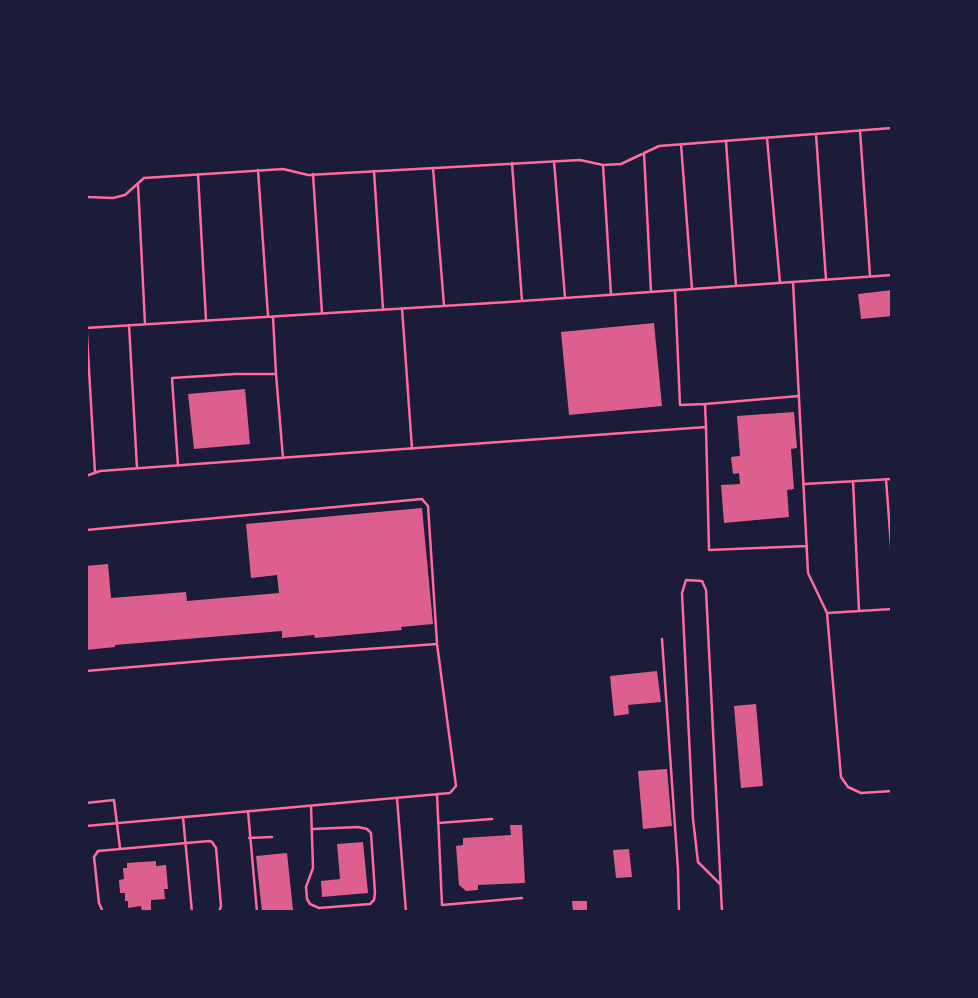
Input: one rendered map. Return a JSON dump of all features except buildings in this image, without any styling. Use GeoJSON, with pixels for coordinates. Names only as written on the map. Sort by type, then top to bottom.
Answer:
{"type":"FeatureCollection","features":[{"type":"Feature","properties":{"kind":"lane"},"geometry":{"type":"LineString","coordinates":[[86,195],[88,197],[113,198],[125,195],[144,178],[258,170],[283,169],[308,175],[580,160],[603,165],[620,164],[659,146],[892,128]]}},
{"type":"Feature","properties":{"kind":"lane"},"geometry":{"type":"LineString","coordinates":[[860,130],[870,277]]}},
{"type":"Feature","properties":{"kind":"lane"},"geometry":{"type":"LineString","coordinates":[[816,134],[826,280]]}},
{"type":"Feature","properties":{"kind":"lane"},"geometry":{"type":"LineString","coordinates":[[767,138],[780,283]]}},
{"type":"Feature","properties":{"kind":"lane"},"geometry":{"type":"LineString","coordinates":[[726,141],[736,286]]}},
{"type":"Feature","properties":{"kind":"lane"},"geometry":{"type":"LineString","coordinates":[[681,144],[692,289]]}},
{"type":"Feature","properties":{"kind":"lane"},"geometry":{"type":"LineString","coordinates":[[644,153],[651,292]]}},
{"type":"Feature","properties":{"kind":"lane"},"geometry":{"type":"LineString","coordinates":[[554,161],[565,298]]}},
{"type":"Feature","properties":{"kind":"lane"},"geometry":{"type":"LineString","coordinates":[[512,163],[522,301]]}},
{"type":"Feature","properties":{"kind":"lane"},"geometry":{"type":"LineString","coordinates":[[603,165],[611,295]]}},
{"type":"Feature","properties":{"kind":"lane"},"geometry":{"type":"LineString","coordinates":[[433,168],[444,306]]}},
{"type":"Feature","properties":{"kind":"lane"},"geometry":{"type":"LineString","coordinates":[[258,170],[268,317]]}},
{"type":"Feature","properties":{"kind":"lane"},"geometry":{"type":"LineString","coordinates":[[374,171],[384,310]]}},
{"type":"Feature","properties":{"kind":"lane"},"geometry":{"type":"LineString","coordinates":[[198,174],[206,320]]}},
{"type":"Feature","properties":{"kind":"lane"},"geometry":{"type":"LineString","coordinates":[[313,174],[322,314]]}},
{"type":"Feature","properties":{"kind":"lane"},"geometry":{"type":"LineString","coordinates":[[138,184],[145,324]]}},
{"type":"Feature","properties":{"kind":"lane"},"geometry":{"type":"LineString","coordinates":[[87,328],[522,301],[892,275]]}},
{"type":"Feature","properties":{"kind":"lane"},"geometry":{"type":"LineString","coordinates":[[793,282],[808,573],[828,613],[841,777],[848,787],[861,793],[892,791]]}},
{"type":"Feature","properties":{"kind":"lane"},"geometry":{"type":"LineString","coordinates":[[675,290],[680,405],[799,396]]}},
{"type":"Feature","properties":{"kind":"lane"},"geometry":{"type":"LineString","coordinates":[[402,308],[412,449]]}},
{"type":"Feature","properties":{"kind":"lane"},"geometry":{"type":"LineString","coordinates":[[273,316],[283,458]]}},
{"type":"Feature","properties":{"kind":"lane"},"geometry":{"type":"LineString","coordinates":[[86,318],[95,473]]}},
{"type":"Feature","properties":{"kind":"lane"},"geometry":{"type":"LineString","coordinates":[[129,325],[137,468]]}},
{"type":"Feature","properties":{"kind":"lane"},"geometry":{"type":"LineString","coordinates":[[178,466],[172,378],[235,374],[276,374]]}},
{"type":"Feature","properties":{"kind":"lane"},"geometry":{"type":"LineString","coordinates":[[705,404],[709,550],[807,546]]}},
{"type":"Feature","properties":{"kind":"lane"},"geometry":{"type":"LineString","coordinates":[[86,476],[100,471],[137,468],[706,427]]}},
{"type":"Feature","properties":{"kind":"lane"},"geometry":{"type":"LineString","coordinates":[[886,479],[892,559]]}},
{"type":"Feature","properties":{"kind":"lane"},"geometry":{"type":"LineString","coordinates":[[804,484],[892,479]]}},
{"type":"Feature","properties":{"kind":"lane"},"geometry":{"type":"LineString","coordinates":[[852,481],[859,611]]}},
{"type":"Feature","properties":{"kind":"lane"},"geometry":{"type":"LineString","coordinates":[[86,530],[422,500],[428,506],[437,644],[456,786],[450,793],[86,826]]}},
{"type":"Feature","properties":{"kind":"lane"},"geometry":{"type":"LineString","coordinates":[[721,885],[698,862],[693,819],[682,593],[686,580],[702,581],[706,590],[721,885],[722,912]]}},
{"type":"Feature","properties":{"kind":"lane"},"geometry":{"type":"LineString","coordinates":[[828,613],[892,609]]}},
{"type":"Feature","properties":{"kind":"lane"},"geometry":{"type":"LineString","coordinates":[[662,639],[678,870],[679,912]]}},
{"type":"Feature","properties":{"kind":"lane"},"geometry":{"type":"LineString","coordinates":[[86,671],[437,644]]}},
{"type":"Feature","properties":{"kind":"lane"},"geometry":{"type":"LineString","coordinates":[[436,794],[442,905],[522,898]]}},
{"type":"Feature","properties":{"kind":"lane"},"geometry":{"type":"LineString","coordinates":[[397,798],[406,912]]}},
{"type":"Feature","properties":{"kind":"lane"},"geometry":{"type":"LineString","coordinates":[[86,803],[114,800],[120,849]]}},
{"type":"Feature","properties":{"kind":"lane"},"geometry":{"type":"LineString","coordinates":[[311,806],[313,868],[306,887],[307,899],[310,904],[318,908],[370,904],[374,900],[375,893],[371,833],[367,829],[358,827],[312,829]]}},
{"type":"Feature","properties":{"kind":"lane"},"geometry":{"type":"LineString","coordinates":[[248,811],[257,912]]}},
{"type":"Feature","properties":{"kind":"lane"},"geometry":{"type":"LineString","coordinates":[[183,817],[187,843],[192,912]]}},
{"type":"Feature","properties":{"kind":"lane"},"geometry":{"type":"LineString","coordinates":[[438,823],[492,819]]}},
{"type":"Feature","properties":{"kind":"lane"},"geometry":{"type":"LineString","coordinates":[[250,838],[272,837]]}},
{"type":"Feature","properties":{"kind":"lane"},"geometry":{"type":"LineString","coordinates":[[103,912],[99,903],[94,857],[98,851],[209,842],[215,845],[222,906],[219,912]]}}]}
